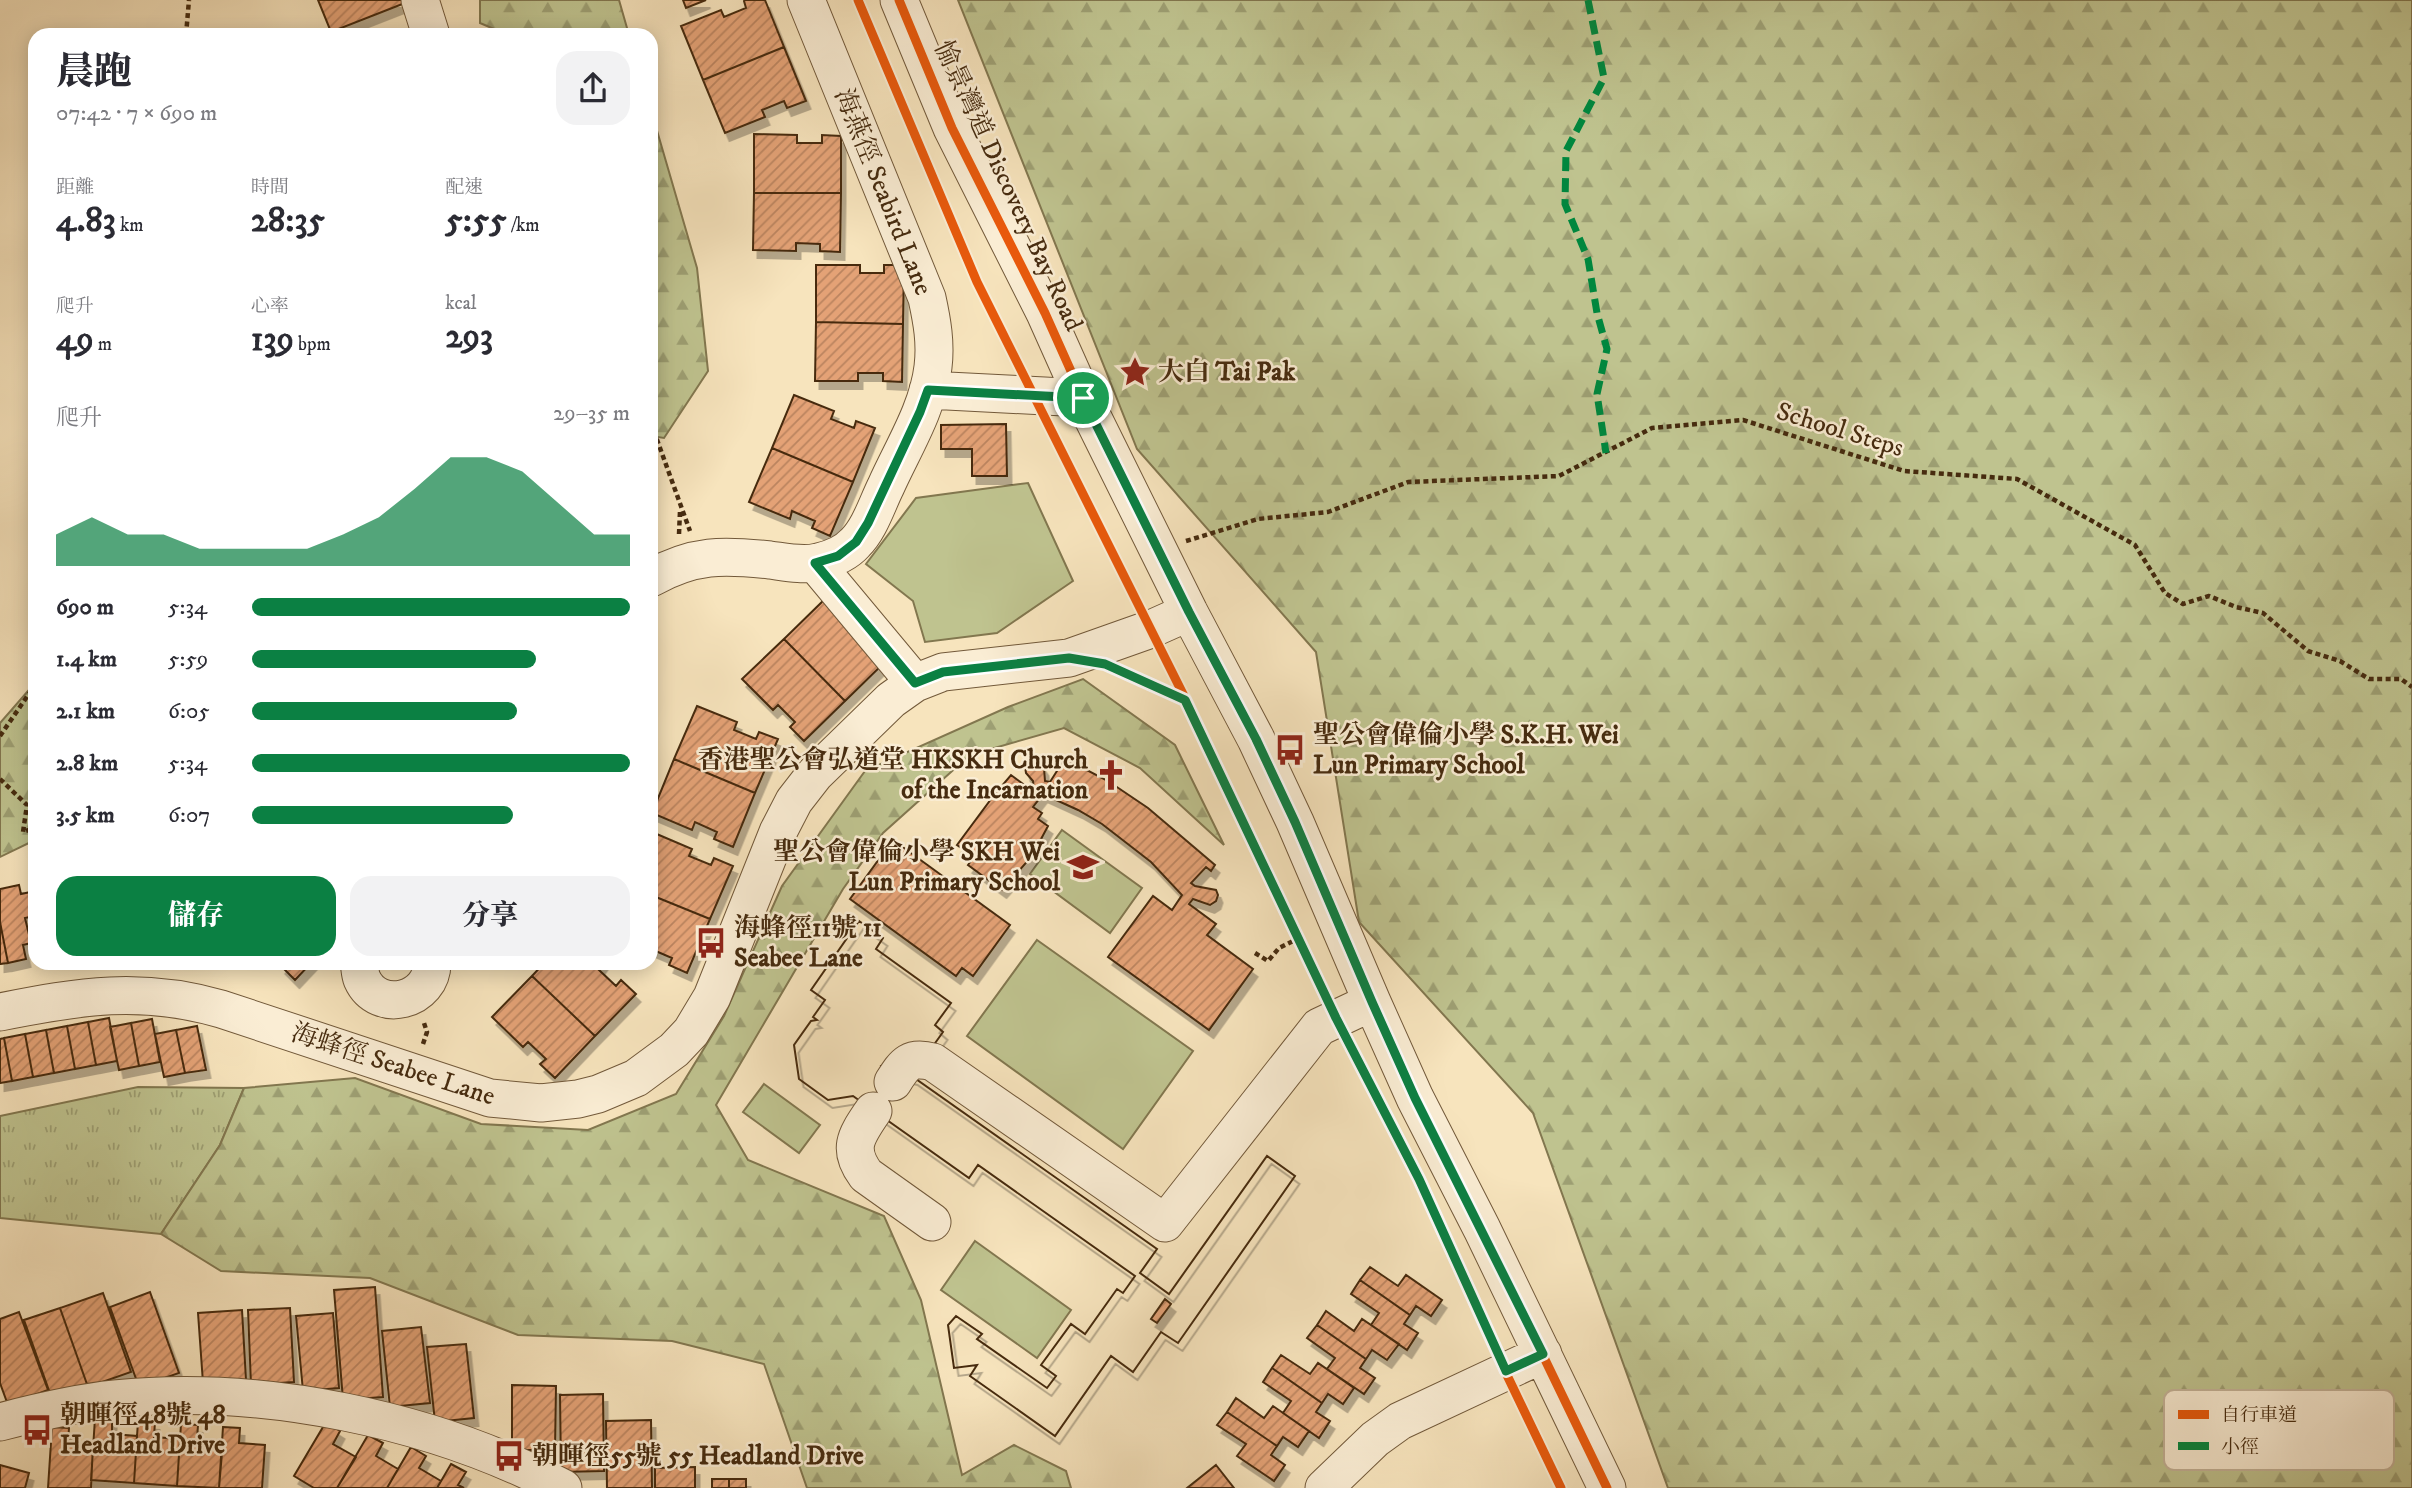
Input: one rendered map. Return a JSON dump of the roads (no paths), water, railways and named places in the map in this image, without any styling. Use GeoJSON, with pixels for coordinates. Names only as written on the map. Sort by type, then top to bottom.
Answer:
{"type":"FeatureCollection","features":[{"type":"Feature","properties":{"kind":"street","name":"海燕徑 Seabird Lane"},"geometry":{"type":"LineString","coordinates":[[658,575],[689,562],[727,556],[815,563],[838,556],[856,542],[868,523],[928,390],[934,344],[927,298],[806,0]]}},
{"type":"Feature","properties":{"kind":"street","name":"愉景灣道 Discovery Bay Road"},"geometry":{"type":"LineString","coordinates":[[899,0],[952,128],[1045,313],[1083,398],[1189,612],[1256,739],[1415,1098],[1607,1488]]}},
{"type":"Feature","properties":{"kind":"street"},"geometry":{"type":"LineString","coordinates":[[928,390],[1083,398]]}},
{"type":"Feature","properties":{"kind":"street"},"geometry":{"type":"LineString","coordinates":[[815,563],[915,683]]}},
{"type":"Feature","properties":{"kind":"street","name":"海蜂徑 Seabee Lane"},"geometry":{"type":"LineString","coordinates":[[0,1012],[97,995],[177,999],[221,1009],[490,1098],[558,1103],[598,1094],[656,1065],[674,1050],[702,1017],[778,832],[794,801],[815,774],[891,700],[915,683],[943,672],[1069,658],[1151,629],[1189,612]]}},
{"type":"Feature","properties":{"kind":"street"},"geometry":{"type":"LineString","coordinates":[[360,970],[361,978],[371,992],[385,1000],[401,1001],[424,979]]}},
{"type":"Feature","properties":{"kind":"street"},"geometry":{"type":"LineString","coordinates":[[932,1222],[866,1175],[860,1167],[855,1147],[855,1138],[902,1067],[910,1061],[921,1059],[933,1062],[1165,1223],[1319,1027],[1372,1002]]}},
{"type":"Feature","properties":{"kind":"street"},"geometry":{"type":"LineString","coordinates":[[1324,1488],[1375,1439],[1400,1422],[1543,1354]]}},
{"type":"Feature","properties":{"kind":"street"},"geometry":{"type":"LineString","coordinates":[[0,1422],[89,1402],[130,1398],[206,1396],[290,1403],[358,1416],[434,1436],[506,1461],[563,1488]]}},
{"type":"Feature","properties":{"kind":"place","name":"大白 Tai Pak"},"geometry":{"type":"Point","coordinates":[1135,372]}},
{"type":"Feature","properties":{"kind":"place","name":"聖公會偉倫小學 S.K.H. Wei Lun Primary School"},"geometry":{"type":"Point","coordinates":[1290,750]}},
{"type":"Feature","properties":{"kind":"place","name":"香港聖公會弘道堂 HKSKH Church of the Incarnation"},"geometry":{"type":"Point","coordinates":[1111,775]}},
{"type":"Feature","properties":{"kind":"place","name":"聖公會偉倫小學 SKH Wei Lun Primary School"},"geometry":{"type":"Point","coordinates":[1083,867]}},
{"type":"Feature","properties":{"kind":"place","name":"海蜂徑11號 11 Seabee Lane"},"geometry":{"type":"Point","coordinates":[711,943]}},
{"type":"Feature","properties":{"kind":"place","name":"朝暉徑48號 48 Headland Drive"},"geometry":{"type":"Point","coordinates":[37,1430]}},
{"type":"Feature","properties":{"kind":"place","name":"朝暉徑55號 55 Headland Drive"},"geometry":{"type":"Point","coordinates":[509,1456]}}]}
